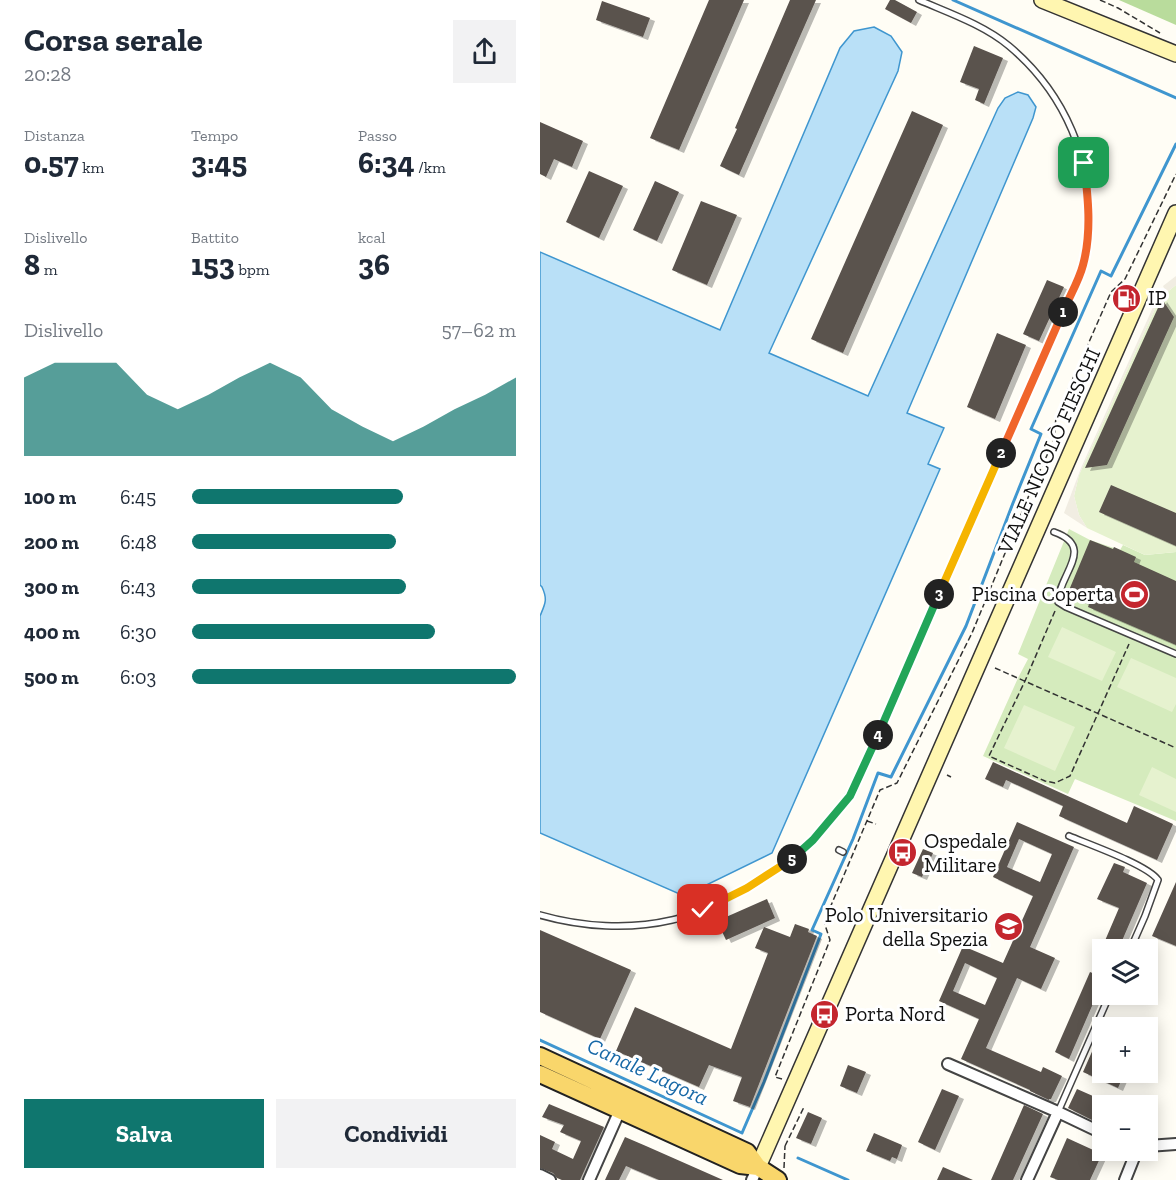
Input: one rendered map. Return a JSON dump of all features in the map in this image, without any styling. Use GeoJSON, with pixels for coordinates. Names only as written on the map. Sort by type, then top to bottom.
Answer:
{"type":"FeatureCollection","features":[{"type":"Feature","properties":{"kind":"main road"},"geometry":{"type":"LineString","coordinates":[[1042,0],[1176,54]]}},
{"type":"Feature","properties":{"kind":"main road","name":"VIALE NICOLÒ FIESCHI"},"geometry":{"type":"LineString","coordinates":[[755,1174],[1176,213]]}},
{"type":"Feature","properties":{"kind":"main road"},"geometry":{"type":"LineString","coordinates":[[540,1056],[747,1152],[755,1174]]}},
{"type":"Feature","properties":{"kind":"main road"},"geometry":{"type":"LineString","coordinates":[[540,1074],[740,1165],[755,1174],[781,1174]]}},
{"type":"Feature","properties":{"kind":"street"},"geometry":{"type":"LineString","coordinates":[[948,1064],[1092,1128]]}},
{"type":"Feature","properties":{"kind":"street"},"geometry":{"type":"LineString","coordinates":[[589,1180],[620,1110]]}},
{"type":"Feature","properties":{"kind":"street"},"geometry":{"type":"LineString","coordinates":[[1027,1180],[1058,1112]]}},
{"type":"Feature","properties":{"kind":"street"},"geometry":{"type":"LineString","coordinates":[[1158,1145],[1176,1144]]}},
{"type":"Feature","properties":{"kind":"street"},"geometry":{"type":"LineString","coordinates":[[1125,1180],[1133,1161]]}},
{"type":"Feature","properties":{"kind":"street"},"geometry":{"type":"LineString","coordinates":[[540,1175],[550,1180]]}},
{"type":"Feature","properties":{"kind":"lane"},"geometry":{"type":"LineString","coordinates":[[540,915],[560,920],[622,926],[673,920],[703,910],[769,875],[800,852],[832,819],[850,796],[861,773],[1083,266],[1089,235],[1084,163],[1061,106],[1038,74],[1009,46],[984,29],[919,0]]}},
{"type":"Feature","properties":{"kind":"lane"},"geometry":{"type":"LineString","coordinates":[[1054,532],[1066,536],[1075,550],[1075,557],[1059,594],[1058,602],[1176,654]]}},
{"type":"Feature","properties":{"kind":"lane"},"geometry":{"type":"LineString","coordinates":[[1069,836],[1140,866],[1154,874],[1158,880],[1135,939]]}},
{"type":"Feature","properties":{"kind":"lane"},"geometry":{"type":"LineString","coordinates":[[1058,1112],[1105,1005]]}},
{"type":"Feature","properties":{"kind":"path"},"geometry":{"type":"LineString","coordinates":[[1100,0],[1118,8],[1166,37]]}},
{"type":"Feature","properties":{"kind":"path"},"geometry":{"type":"LineString","coordinates":[[782,1079],[775,1077],[830,940],[824,922],[880,790],[897,783],[972,633],[1054,440],[1056,417],[1111,292],[1125,279],[1176,174]]}},
{"type":"Feature","properties":{"kind":"path"},"geometry":{"type":"LineString","coordinates":[[1058,602],[990,756],[1045,781],[1055,783],[1070,776],[1132,635]]}},
{"type":"Feature","properties":{"kind":"path"},"geometry":{"type":"LineString","coordinates":[[995,668],[1176,748]]}},
{"type":"Feature","properties":{"kind":"path"},"geometry":{"type":"LineString","coordinates":[[947,775],[951,777]]}},
{"type":"Feature","properties":{"kind":"path"},"geometry":{"type":"LineString","coordinates":[[867,821],[876,825]]}},
{"type":"Feature","properties":{"kind":"path"},"geometry":{"type":"LineString","coordinates":[[781,1174],[785,1146],[804,1107]]}},
{"type":"Feature","properties":{"kind":"path"},"geometry":{"type":"LineString","coordinates":[[779,1143],[785,1146]]}},
{"type":"Feature","properties":{"kind":"green space"},"geometry":{"type":"Polygon","coordinates":[[[1119,0],[1176,0],[1176,25],[1119,0]]]}},
{"type":"Feature","properties":{"kind":"green space"},"geometry":{"type":"Polygon","coordinates":[[[1176,285],[1176,552],[1145,555],[1087,528],[1079,515],[1074,496],[1079,475],[1160,298],[1176,285]]]}},
{"type":"Feature","properties":{"kind":"green space"},"geometry":{"type":"Polygon","coordinates":[[[1069,529],[1090,540],[1120,550],[1123,545],[1145,555],[1176,552],[1176,821],[1075,779],[1068,794],[983,756],[1028,659],[1018,654],[1069,529]]]}},
{"type":"Feature","properties":{"kind":"green space"},"geometry":{"type":"Polygon","coordinates":[[[1062,627],[1116,652],[1102,681],[1048,657],[1062,627]]]}},
{"type":"Feature","properties":{"kind":"green space"},"geometry":{"type":"Polygon","coordinates":[[[1131,658],[1176,678],[1176,704],[1172,712],[1117,687],[1131,658]]]}},
{"type":"Feature","properties":{"kind":"green space"},"geometry":{"type":"Polygon","coordinates":[[[1024,705],[1075,727],[1055,771],[1004,748],[1024,705]]]}},
{"type":"Feature","properties":{"kind":"green space"},"geometry":{"type":"Polygon","coordinates":[[[1152,767],[1176,779],[1176,812],[1139,795],[1152,767]]]}},
{"type":"Feature","properties":{"kind":"shaded area"},"geometry":{"type":"Polygon","coordinates":[[[1176,276],[1176,285],[1160,298],[1079,475],[1074,496],[1079,515],[1087,528],[1064,513],[1081,468],[1158,296],[1165,290],[1163,286],[1176,276]]]}},
{"type":"Feature","properties":{"kind":"water"},"geometry":{"type":"Polygon","coordinates":[[[874,27],[891,36],[902,52],[898,71],[769,353],[868,396],[998,108],[1005,98],[1018,92],[1028,95],[1036,107],[907,413],[944,428],[928,464],[940,469],[772,853],[684,896],[540,833],[540,616],[545,599],[540,585],[540,252],[720,330],[840,48],[854,31],[874,27]]]}},
{"type":"Feature","properties":{"kind":"building"},"geometry":{"type":"Polygon","coordinates":[[[709,0],[744,0],[679,150],[650,138],[709,0]]]}},
{"type":"Feature","properties":{"kind":"building"},"geometry":{"type":"Polygon","coordinates":[[[790,0],[816,0],[739,175],[720,166],[790,0]]]}},
{"type":"Feature","properties":{"kind":"building"},"geometry":{"type":"Polygon","coordinates":[[[890,0],[895,0],[917,12],[911,23],[885,9],[890,0]]]}},
{"type":"Feature","properties":{"kind":"building"},"geometry":{"type":"Polygon","coordinates":[[[602,1],[650,18],[643,37],[596,20],[602,1]]]}},
{"type":"Feature","properties":{"kind":"building"},"geometry":{"type":"Polygon","coordinates":[[[974,46],[1003,58],[984,104],[975,100],[979,89],[960,82],[974,46]]]}},
{"type":"Feature","properties":{"kind":"building"},"geometry":{"type":"Polygon","coordinates":[[[912,111],[943,125],[843,353],[811,339],[912,111]]]}},
{"type":"Feature","properties":{"kind":"building"},"geometry":{"type":"Polygon","coordinates":[[[540,122],[583,141],[572,167],[554,159],[546,177],[540,174],[540,122]]]}},
{"type":"Feature","properties":{"kind":"building"},"geometry":{"type":"Polygon","coordinates":[[[589,171],[623,186],[599,238],[566,222],[589,171]]]}},
{"type":"Feature","properties":{"kind":"building"},"geometry":{"type":"Polygon","coordinates":[[[655,181],[679,192],[657,241],[633,230],[655,181]]]}},
{"type":"Feature","properties":{"kind":"building"},"geometry":{"type":"Polygon","coordinates":[[[701,201],[737,215],[707,285],[672,270],[701,201]]]}},
{"type":"Feature","properties":{"kind":"building"},"geometry":{"type":"Polygon","coordinates":[[[1047,280],[1064,287],[1039,341],[1023,334],[1047,280]]]}},
{"type":"Feature","properties":{"kind":"building"},"geometry":{"type":"Polygon","coordinates":[[[1162,299],[1174,317],[1107,465],[1085,468],[1162,299]]]}},
{"type":"Feature","properties":{"kind":"building"},"geometry":{"type":"Polygon","coordinates":[[[997,333],[1026,345],[995,419],[967,407],[997,333]]]}},
{"type":"Feature","properties":{"kind":"building"},"geometry":{"type":"Polygon","coordinates":[[[1111,485],[1176,513],[1176,546],[1099,512],[1111,485]]]}},
{"type":"Feature","properties":{"kind":"building","name":"Piscina Coperta"},"geometry":{"type":"Polygon","coordinates":[[[1090,540],[1136,557],[1134,562],[1176,581],[1176,645],[1088,607],[1089,604],[1067,595],[1090,540]]]}},
{"type":"Feature","properties":{"kind":"building"},"geometry":{"type":"Polygon","coordinates":[[[993,762],[1127,823],[1134,806],[1173,824],[1157,860],[1059,816],[1063,806],[1006,780],[1003,787],[985,779],[993,762]]]}},
{"type":"Feature","properties":{"kind":"building"},"geometry":{"type":"Polygon","coordinates":[[[1017,822],[1074,847],[1030,947],[1055,958],[1041,989],[1017,978],[986,1048],[1041,1072],[1043,1067],[1062,1076],[1049,1100],[961,1059],[979,1019],[939,1001],[963,946],[1003,963],[1033,896],[993,877],[1017,822]],[[1019,839],[1007,867],[1040,882],[1052,854],[1019,839]],[[965,963],[953,991],[985,1005],[997,978],[965,963]]]}},
{"type":"Feature","properties":{"kind":"building"},"geometry":{"type":"Polygon","coordinates":[[[923,849],[933,853],[922,877],[912,873],[923,849]]]}},
{"type":"Feature","properties":{"kind":"building"},"geometry":{"type":"Polygon","coordinates":[[[1114,863],[1125,867],[1123,872],[1147,883],[1123,939],[1106,939],[1119,908],[1097,899],[1114,863]]]}},
{"type":"Feature","properties":{"kind":"building"},"geometry":{"type":"Polygon","coordinates":[[[1176,882],[1176,946],[1152,936],[1176,882]]]}},
{"type":"Feature","properties":{"kind":"building"},"geometry":{"type":"Polygon","coordinates":[[[767,899],[775,918],[726,940],[717,921],[767,899]]]}},
{"type":"Feature","properties":{"kind":"building"},"geometry":{"type":"Polygon","coordinates":[[[795,924],[809,929],[808,932],[817,936],[750,1107],[733,1101],[742,1077],[709,1065],[699,1087],[616,1051],[635,1007],[731,1049],[768,953],[755,948],[764,927],[790,937],[795,924]]]}},
{"type":"Feature","properties":{"kind":"building"},"geometry":{"type":"Polygon","coordinates":[[[540,930],[631,970],[600,1039],[540,1012],[540,930]]]}},
{"type":"Feature","properties":{"kind":"building"},"geometry":{"type":"Polygon","coordinates":[[[1090,972],[1092,973],[1092,1005],[1069,1059],[1055,1052],[1090,972]]]}},
{"type":"Feature","properties":{"kind":"building"},"geometry":{"type":"Polygon","coordinates":[[[1092,1052],[1092,1076],[1083,1072],[1092,1052]]]}},
{"type":"Feature","properties":{"kind":"building"},"geometry":{"type":"Polygon","coordinates":[[[848,1065],[866,1072],[857,1093],[840,1086],[848,1065]]]}},
{"type":"Feature","properties":{"kind":"building"},"geometry":{"type":"Polygon","coordinates":[[[1107,1083],[1120,1083],[1118,1088],[1107,1083]]]}},
{"type":"Feature","properties":{"kind":"building"},"geometry":{"type":"Polygon","coordinates":[[[942,1089],[959,1096],[935,1150],[918,1142],[942,1089]]]}},
{"type":"Feature","properties":{"kind":"building"},"geometry":{"type":"Polygon","coordinates":[[[1077,1089],[1092,1096],[1092,1120],[1068,1108],[1077,1089]]]}},
{"type":"Feature","properties":{"kind":"building"},"geometry":{"type":"Polygon","coordinates":[[[549,1104],[604,1127],[580,1180],[562,1180],[553,1173],[540,1168],[540,1135],[555,1142],[552,1149],[573,1159],[581,1141],[560,1132],[564,1125],[542,1117],[549,1104]]]}},
{"type":"Feature","properties":{"kind":"building"},"geometry":{"type":"Polygon","coordinates":[[[1024,1105],[1043,1114],[1013,1180],[991,1180],[1024,1105]]]}},
{"type":"Feature","properties":{"kind":"building"},"geometry":{"type":"Polygon","coordinates":[[[808,1112],[822,1118],[811,1144],[796,1138],[808,1112]]]}},
{"type":"Feature","properties":{"kind":"building"},"geometry":{"type":"Polygon","coordinates":[[[874,1133],[902,1145],[897,1159],[892,1157],[890,1161],[866,1151],[874,1133]]]}},
{"type":"Feature","properties":{"kind":"building"},"geometry":{"type":"Polygon","coordinates":[[[625,1137],[723,1180],[659,1180],[626,1166],[619,1180],[605,1180],[625,1137]]]}},
{"type":"Feature","properties":{"kind":"building"},"geometry":{"type":"Polygon","coordinates":[[[1067,1138],[1092,1149],[1092,1161],[1099,1161],[1090,1180],[1058,1180],[1050,1177],[1067,1138]]]}},
{"type":"Feature","properties":{"kind":"building"},"geometry":{"type":"Polygon","coordinates":[[[943,1167],[973,1180],[937,1180],[943,1167]]]}},
{"type":"Feature","properties":{"kind":"waterway"},"geometry":{"type":"LineString","coordinates":[[953,0],[1176,98]]}},
{"type":"Feature","properties":{"kind":"waterway"},"geometry":{"type":"LineString","coordinates":[[540,1040],[742,1133],[821,934],[812,930],[853,839],[878,773],[891,777],[966,626],[1041,434],[1031,429],[1101,271],[1111,276],[1176,144]]}},
{"type":"Feature","properties":{"kind":"waterway","name":"Canale Lagora"},"geometry":{"type":"LineString","coordinates":[[798,1158],[848,1180]]}},
{"type":"Feature","properties":{"kind":"place","name":"IP"},"geometry":{"type":"Point","coordinates":[1127,298]}},
{"type":"Feature","properties":{"kind":"place","name":"Piscina Coperta"},"geometry":{"type":"Point","coordinates":[1135,594]}},
{"type":"Feature","properties":{"kind":"place","name":"Ospedale Militare"},"geometry":{"type":"Point","coordinates":[903,853]}},
{"type":"Feature","properties":{"kind":"place","name":"Polo Universitario della Spezia"},"geometry":{"type":"Point","coordinates":[1009,927]}},
{"type":"Feature","properties":{"kind":"place","name":"Porta Nord"},"geometry":{"type":"Point","coordinates":[824,1014]}},
{"type":"Feature","properties":{"kind":"route"},"geometry":{"type":"LineString","coordinates":[[703,910],[747,888],[794,858],[832,819],[850,796],[1083,266],[1089,235],[1084,163]]}}]}
